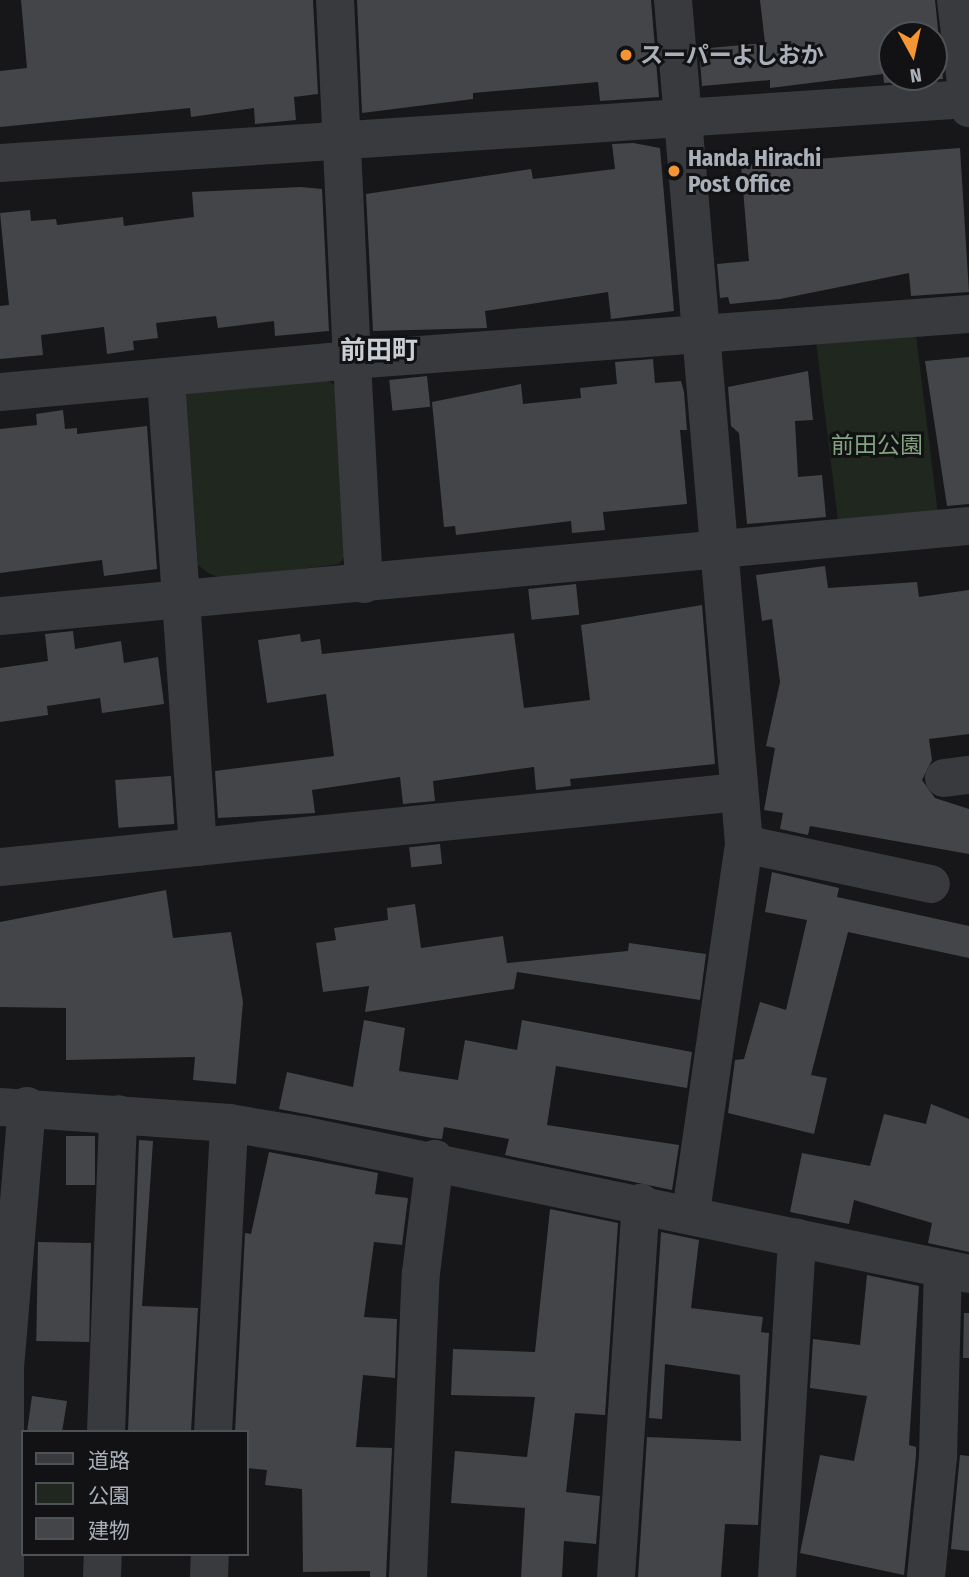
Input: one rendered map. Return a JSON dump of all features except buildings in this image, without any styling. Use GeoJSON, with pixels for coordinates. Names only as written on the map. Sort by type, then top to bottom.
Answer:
{"type":"FeatureCollection","features":[{"type":"Feature","properties":{"kind":"street"},"geometry":{"type":"LineString","coordinates":[[335,0],[364,584]]}},
{"type":"Feature","properties":{"kind":"street"},"geometry":{"type":"LineString","coordinates":[[673,0],[715,548],[744,844],[691,1214]]}},
{"type":"Feature","properties":{"kind":"street"},"geometry":{"type":"LineString","coordinates":[[0,163],[681,116],[968,104],[956,0]]}},
{"type":"Feature","properties":{"kind":"street"},"geometry":{"type":"LineString","coordinates":[[0,392],[352,360],[969,314]]}},
{"type":"Feature","properties":{"kind":"street"},"geometry":{"type":"LineString","coordinates":[[166,379],[198,847]]}},
{"type":"Feature","properties":{"kind":"street"},"geometry":{"type":"LineString","coordinates":[[0,616],[969,526]]}},
{"type":"Feature","properties":{"kind":"street"},"geometry":{"type":"LineString","coordinates":[[0,867],[738,792]]}},
{"type":"Feature","properties":{"kind":"street"},"geometry":{"type":"LineString","coordinates":[[744,844],[931,884]]}},
{"type":"Feature","properties":{"kind":"street"},"geometry":{"type":"LineString","coordinates":[[5,1577],[5,1368],[13,1106],[229,1124],[435,1159],[956,1272],[926,1577]]}},
{"type":"Feature","properties":{"kind":"street"},"geometry":{"type":"LineString","coordinates":[[106,1430],[118,1114]]}},
{"type":"Feature","properties":{"kind":"street"},"geometry":{"type":"LineString","coordinates":[[213,1430],[229,1124]]}},
{"type":"Feature","properties":{"kind":"street"},"geometry":{"type":"LineString","coordinates":[[408,1577],[421,1273],[435,1159]]}},
{"type":"Feature","properties":{"kind":"street"},"geometry":{"type":"LineString","coordinates":[[615,1577],[641,1203]]}},
{"type":"Feature","properties":{"kind":"street"},"geometry":{"type":"LineString","coordinates":[[777,1577],[797,1238]]}},
{"type":"Feature","properties":{"kind":"street"},"geometry":{"type":"LineString","coordinates":[[102,1577],[103,1556]]}},
{"type":"Feature","properties":{"kind":"street"},"geometry":{"type":"LineString","coordinates":[[209,1577],[210,1556]]}},
{"type":"Feature","properties":{"kind":"green space","name":"前田公園"},"geometry":{"type":"Polygon","coordinates":[[[915,327],[938,518],[839,530],[816,339],[915,327]]]}},
{"type":"Feature","properties":{"kind":"green space"},"geometry":{"type":"Polygon","coordinates":[[[325,378],[339,389],[347,554],[339,564],[224,579],[208,573],[198,565],[185,388],[325,378]]]}},
{"type":"Feature","properties":{"kind":"place","name":"スーパーよしおか"},"geometry":{"type":"Point","coordinates":[626,55]}},
{"type":"Feature","properties":{"kind":"place","name":"Handa Hirachi Post Office"},"geometry":{"type":"Point","coordinates":[674,171]}},
{"type":"Feature","properties":{"kind":"district","name":"前田町"},"geometry":{"type":"Point","coordinates":[379,351]}}]}
